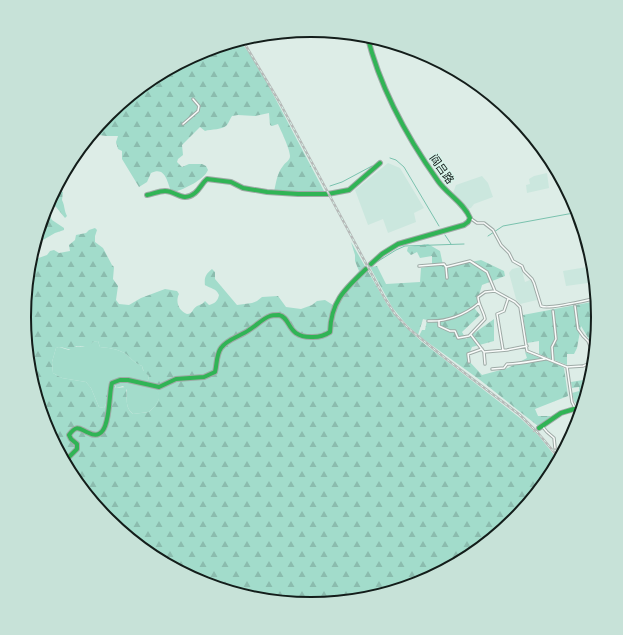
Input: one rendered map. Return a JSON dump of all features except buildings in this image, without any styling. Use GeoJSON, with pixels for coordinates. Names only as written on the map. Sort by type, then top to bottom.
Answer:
{"type":"FeatureCollection","features":[{"type":"Feature","properties":{"kind":"street","name":"阎吕路"},"geometry":{"type":"LineString","coordinates":[[369,43],[381,83],[399,119],[440,183],[467,211],[470,218]]}},
{"type":"Feature","properties":{"kind":"street"},"geometry":{"type":"LineString","coordinates":[[183,124],[198,111],[199,106],[193,99]]}},
{"type":"Feature","properties":{"kind":"street"},"geometry":{"type":"LineString","coordinates":[[147,195],[152,195],[164,190],[181,198],[187,198],[197,191],[201,183],[207,179],[231,182],[245,188],[270,191],[314,195],[343,193],[349,190],[380,163]]}},
{"type":"Feature","properties":{"kind":"street"},"geometry":{"type":"LineString","coordinates":[[371,264],[382,254],[398,244],[464,225],[470,218],[478,223],[484,223],[493,230],[513,261],[522,266],[524,271],[532,279],[541,306],[544,308],[553,307],[591,299]]}},
{"type":"Feature","properties":{"kind":"street"},"geometry":{"type":"LineString","coordinates":[[419,266],[444,264],[446,267],[470,261],[487,272],[495,291],[520,307],[528,351],[567,367],[583,366],[588,364]]}},
{"type":"Feature","properties":{"kind":"street"},"geometry":{"type":"LineString","coordinates":[[446,267],[447,278]]}},
{"type":"Feature","properties":{"kind":"street"},"geometry":{"type":"LineString","coordinates":[[69,457],[77,449],[78,444],[71,439],[69,435],[75,428],[81,428],[96,436],[102,434],[104,431],[110,407],[110,388],[112,383],[123,379],[146,383],[155,387],[163,387],[175,379],[208,376],[215,372],[220,349],[225,344],[246,333],[270,316],[280,316],[285,320],[290,329],[298,335],[306,338],[325,336],[330,332],[332,309],[340,295],[366,269]]}},
{"type":"Feature","properties":{"kind":"street"},"geometry":{"type":"LineString","coordinates":[[439,321],[440,326],[450,331],[455,331],[458,338],[469,336],[485,319],[478,297],[485,292],[495,291]]}},
{"type":"Feature","properties":{"kind":"street"},"geometry":{"type":"LineString","coordinates":[[503,350],[497,314],[504,311],[508,299]]}},
{"type":"Feature","properties":{"kind":"street"},"geometry":{"type":"LineString","coordinates":[[428,321],[450,319],[468,311],[479,303]]}},
{"type":"Feature","properties":{"kind":"street"},"geometry":{"type":"LineString","coordinates":[[575,306],[578,329],[588,341],[590,347]]}},
{"type":"Feature","properties":{"kind":"street"},"geometry":{"type":"LineString","coordinates":[[553,311],[556,339],[552,347],[553,361]]}},
{"type":"Feature","properties":{"kind":"street"},"geometry":{"type":"LineString","coordinates":[[471,334],[484,352],[485,364]]}},
{"type":"Feature","properties":{"kind":"street"},"geometry":{"type":"LineString","coordinates":[[484,352],[527,346]]}},
{"type":"Feature","properties":{"kind":"street"},"geometry":{"type":"LineString","coordinates":[[468,362],[468,354],[482,349]]}},
{"type":"Feature","properties":{"kind":"street"},"geometry":{"type":"LineString","coordinates":[[492,369],[504,368],[507,364],[518,364],[546,359]]}},
{"type":"Feature","properties":{"kind":"street"},"geometry":{"type":"LineString","coordinates":[[555,448],[554,438],[541,427],[558,414],[575,408],[572,402],[567,367]]}},
{"type":"Feature","properties":{"kind":"shaded area"},"geometry":{"type":"Polygon","coordinates":[[[388,163],[400,168],[424,208],[414,213],[416,222],[388,233],[383,219],[368,225],[355,190],[388,163]]]}},
{"type":"Feature","properties":{"kind":"shaded area"},"geometry":{"type":"Polygon","coordinates":[[[547,173],[549,188],[527,193],[526,185],[530,184],[529,179],[534,176],[547,173]]]}},
{"type":"Feature","properties":{"kind":"shaded area"},"geometry":{"type":"Polygon","coordinates":[[[482,176],[488,183],[493,197],[474,204],[471,208],[467,209],[453,193],[456,185],[482,176]]]}},
{"type":"Feature","properties":{"kind":"shaded area"},"geometry":{"type":"Polygon","coordinates":[[[521,267],[525,282],[530,280],[533,282],[537,300],[520,304],[516,299],[509,273],[512,269],[521,267]]]}},
{"type":"Feature","properties":{"kind":"shaded area"},"geometry":{"type":"Polygon","coordinates":[[[588,267],[590,283],[566,286],[563,271],[588,267]]]}},
{"type":"Feature","properties":{"kind":"green space"},"geometry":{"type":"Polygon","coordinates":[[[244,46],[264,77],[324,191],[288,191],[287,193],[274,192],[279,172],[289,159],[290,153],[278,124],[272,126],[270,125],[269,113],[255,116],[232,116],[227,125],[220,129],[205,131],[200,127],[182,145],[183,155],[177,162],[182,167],[189,164],[202,164],[206,166],[208,170],[206,174],[193,184],[175,192],[171,191],[167,179],[159,171],[151,173],[147,182],[139,187],[122,159],[122,151],[118,149],[116,142],[118,136],[99,135],[113,119],[156,84],[204,58],[244,46]]]}},
{"type":"Feature","properties":{"kind":"green space"},"geometry":{"type":"Polygon","coordinates":[[[61,191],[63,192],[62,200],[67,216],[65,218],[54,206],[61,191]]]}},
{"type":"Feature","properties":{"kind":"green space"},"geometry":{"type":"Polygon","coordinates":[[[50,216],[52,220],[64,228],[64,230],[43,240],[50,216]]]}},
{"type":"Feature","properties":{"kind":"green space"},"geometry":{"type":"Polygon","coordinates":[[[95,228],[97,230],[95,242],[103,248],[114,267],[113,279],[118,286],[116,300],[119,304],[129,305],[141,298],[165,289],[177,291],[179,294],[177,300],[178,306],[184,313],[187,314],[205,301],[209,305],[217,301],[219,295],[216,291],[205,285],[206,276],[212,269],[215,272],[215,279],[237,305],[252,303],[262,297],[278,296],[286,307],[301,309],[312,305],[317,301],[325,300],[333,305],[338,296],[359,271],[351,242],[388,306],[409,330],[422,342],[520,418],[538,435],[555,456],[534,488],[510,516],[482,540],[467,551],[436,569],[402,583],[366,593],[348,596],[312,598],[275,596],[257,593],[221,583],[187,569],[156,551],[113,516],[78,473],[60,442],[46,408],[36,372],[33,354],[31,318],[33,281],[36,263],[37,258],[47,255],[50,251],[54,250],[59,253],[70,251],[69,245],[75,240],[76,235],[86,233],[95,228]],[[98,341],[93,342],[88,346],[76,346],[71,349],[56,348],[52,362],[53,373],[62,378],[86,382],[91,388],[99,407],[104,408],[106,404],[108,385],[110,383],[112,383],[116,388],[126,387],[127,405],[130,411],[133,414],[149,412],[156,404],[159,396],[156,390],[147,384],[149,376],[144,372],[142,366],[126,354],[113,349],[100,347],[98,341]]]}},
{"type":"Feature","properties":{"kind":"green space"},"geometry":{"type":"Polygon","coordinates":[[[428,244],[440,251],[443,265],[445,267],[481,260],[504,271],[505,276],[482,285],[475,309],[480,315],[462,332],[466,339],[494,319],[494,341],[472,347],[467,359],[482,375],[508,368],[527,358],[525,352],[564,368],[568,396],[535,409],[538,416],[551,416],[538,426],[480,380],[419,336],[422,330],[425,330],[427,320],[423,319],[418,335],[406,324],[392,307],[370,267],[377,266],[386,284],[420,282],[421,268],[432,266],[432,256],[420,258],[417,252],[411,255],[407,251],[408,247],[428,244]]]}},
{"type":"Feature","properties":{"kind":"green space"},"geometry":{"type":"Polygon","coordinates":[[[591,302],[591,343],[581,326],[577,348],[574,354],[567,354],[567,365],[539,354],[539,341],[527,343],[523,315],[591,302]]]}},
{"type":"Feature","properties":{"kind":"green space"},"geometry":{"type":"Polygon","coordinates":[[[98,341],[100,347],[123,352],[142,366],[143,370],[149,376],[147,384],[159,393],[159,400],[157,404],[149,412],[133,414],[130,412],[127,403],[127,390],[123,386],[116,388],[115,385],[106,393],[106,404],[104,408],[99,407],[91,388],[86,382],[62,378],[53,373],[52,362],[56,348],[59,347],[69,350],[74,347],[85,346],[98,341]]]}},
{"type":"Feature","properties":{"kind":"green space"},"geometry":{"type":"Polygon","coordinates":[[[585,378],[577,405],[574,401],[572,393],[579,391],[579,387],[572,388],[571,382],[585,378]]]}},
{"type":"Feature","properties":{"kind":"waterway"},"geometry":{"type":"LineString","coordinates":[[390,158],[396,160],[404,167],[439,226]]}},
{"type":"Feature","properties":{"kind":"waterway"},"geometry":{"type":"LineString","coordinates":[[330,186],[342,182],[372,166]]}},
{"type":"Feature","properties":{"kind":"waterway"},"geometry":{"type":"LineString","coordinates":[[488,236],[503,226],[572,213]]}},
{"type":"Feature","properties":{"kind":"waterway"},"geometry":{"type":"LineString","coordinates":[[445,235],[451,244]]}},
{"type":"Feature","properties":{"kind":"waterway"},"geometry":{"type":"LineString","coordinates":[[372,265],[405,246],[464,244]]}},
{"type":"Feature","properties":{"kind":"waterway"},"geometry":{"type":"LineString","coordinates":[[348,290],[367,270]]}},
{"type":"Feature","properties":{"kind":"tunnel"},"geometry":{"type":"LineString","coordinates":[[366,269],[371,264]]}},
{"type":"Feature","properties":{"kind":"tunnel"},"geometry":{"type":"LineString","coordinates":[[533,432],[539,428]]}},
{"type":"Feature","properties":{"kind":"railway"},"geometry":{"type":"LineString","coordinates":[[245,45],[280,103],[384,297],[395,314],[408,328],[445,358],[520,415],[556,454]]}},
{"type":"Feature","properties":{"kind":"traffic: fast"},"geometry":{"type":"LineString","coordinates":[[369,43],[372,55],[387,93],[415,147],[438,181],[460,203],[470,218],[464,225],[398,244],[382,254],[371,264]]}},
{"type":"Feature","properties":{"kind":"traffic: fast"},"geometry":{"type":"LineString","coordinates":[[147,195],[160,191],[169,191],[183,197],[187,197],[195,193],[207,179],[231,182],[243,188],[267,192],[328,194],[349,190],[380,163]]}},
{"type":"Feature","properties":{"kind":"traffic: fast"},"geometry":{"type":"LineString","coordinates":[[69,457],[77,449],[77,444],[69,435],[74,429],[78,428],[96,435],[102,432],[108,417],[112,383],[120,380],[128,380],[159,387],[176,379],[204,377],[215,372],[218,354],[224,345],[272,315],[279,315],[283,317],[291,328],[298,334],[313,337],[326,334],[330,332],[333,312],[340,296],[366,269]]}},
{"type":"Feature","properties":{"kind":"traffic: fast"},"geometry":{"type":"LineString","coordinates":[[539,428],[561,413],[577,408]]}}]}
